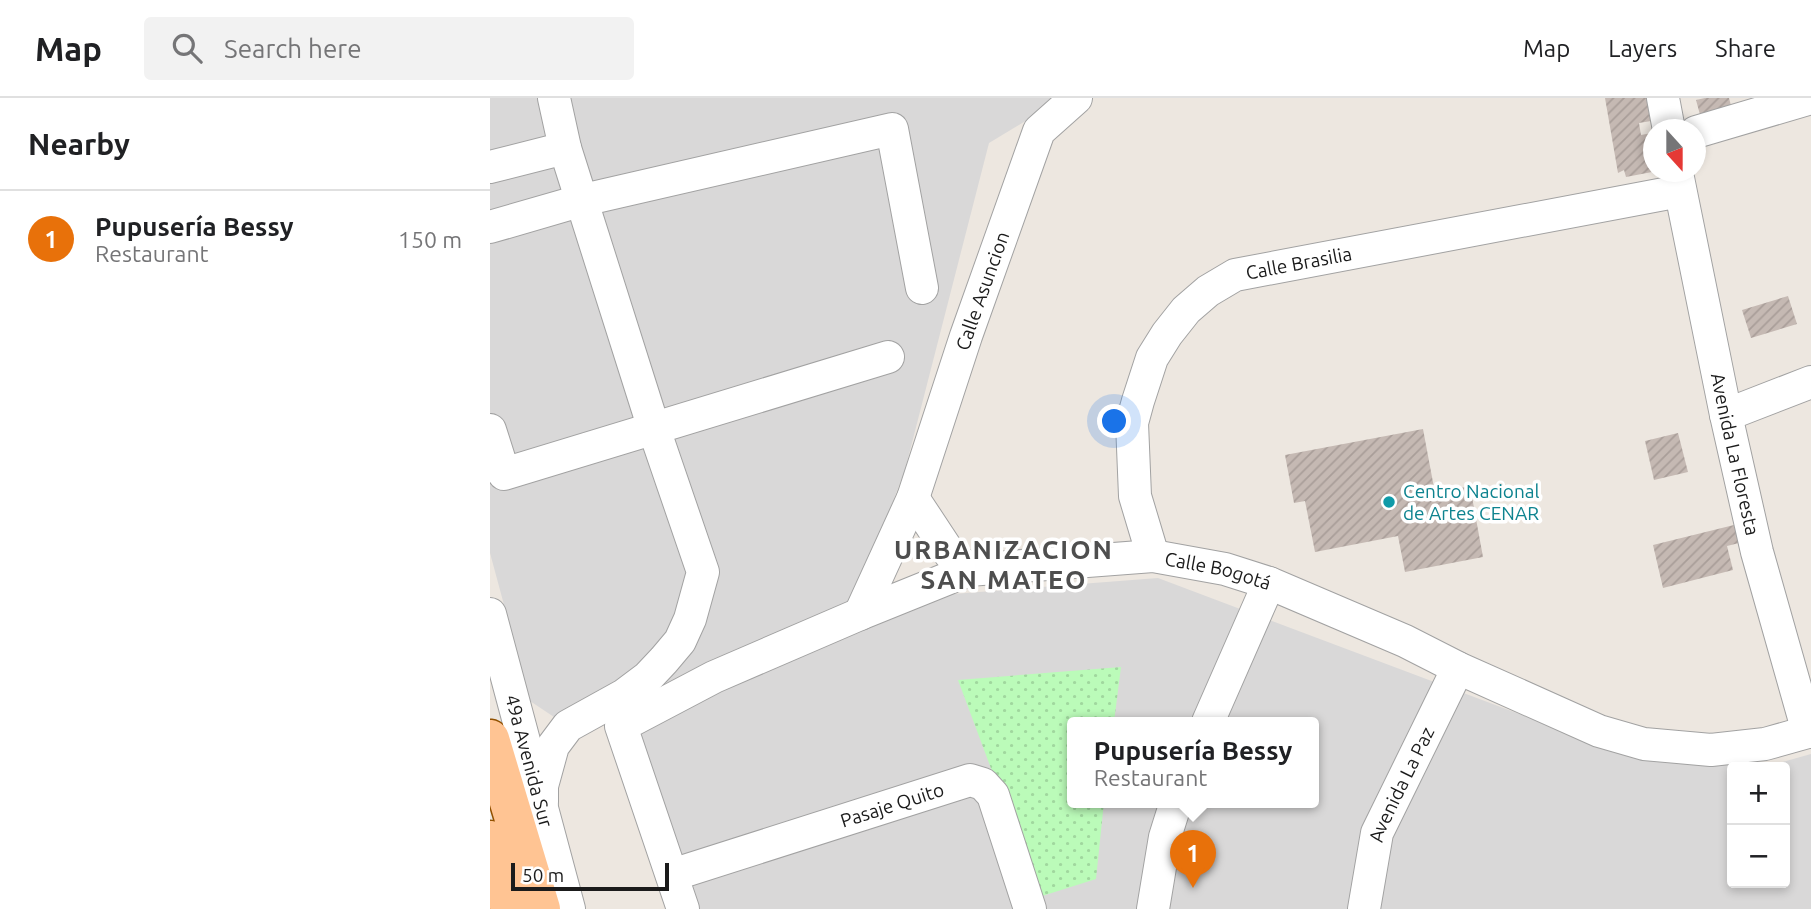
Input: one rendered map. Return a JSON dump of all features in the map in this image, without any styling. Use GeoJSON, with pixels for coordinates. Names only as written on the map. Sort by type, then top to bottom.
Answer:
{"type":"FeatureCollection","features":[{"type":"Feature","properties":{"kind":"main road","name":"49a Avenida Sur"},"geometry":{"type":"LineString","coordinates":[[490,738],[541,909]]}},
{"type":"Feature","properties":{"kind":"main road"},"geometry":{"type":"LineString","coordinates":[[490,840],[510,909]]}},
{"type":"Feature","properties":{"kind":"street"},"geometry":{"type":"LineString","coordinates":[[542,802],[542,786],[553,746],[568,726],[624,695],[648,677],[680,641],[697,598],[703,572],[654,429],[565,148],[554,98]]}},
{"type":"Feature","properties":{"kind":"street","name":"Calle Asuncion"},"geometry":{"type":"LineString","coordinates":[[859,614],[913,498],[966,336],[1039,131],[1076,98]]}},
{"type":"Feature","properties":{"kind":"street"},"geometry":{"type":"LineString","coordinates":[[1663,98],[1667,119]]}},
{"type":"Feature","properties":{"kind":"street"},"geometry":{"type":"LineString","coordinates":[[1706,129],[1811,98]]}},
{"type":"Feature","properties":{"kind":"street"},"geometry":{"type":"LineString","coordinates":[[490,227],[583,200],[892,129],[922,288]]}},
{"type":"Feature","properties":{"kind":"street"},"geometry":{"type":"LineString","coordinates":[[490,167],[565,148]]}},
{"type":"Feature","properties":{"kind":"street","name":"Calle Brasilia"},"geometry":{"type":"LineString","coordinates":[[1153,556],[1135,496],[1132,423],[1152,358],[1186,310],[1208,291],[1235,275],[1673,182]]}},
{"type":"Feature","properties":{"kind":"street","name":"Avenida La Floresta"},"geometry":{"type":"LineString","coordinates":[[1678,182],[1757,552],[1810,731]]}},
{"type":"Feature","properties":{"kind":"street"},"geometry":{"type":"LineString","coordinates":[[490,430],[504,474],[888,357]]}},
{"type":"Feature","properties":{"kind":"street"},"geometry":{"type":"LineString","coordinates":[[1726,415],[1811,382]]}},
{"type":"Feature","properties":{"kind":"street"},"geometry":{"type":"LineString","coordinates":[[913,498],[950,554],[970,570]]}},
{"type":"Feature","properties":{"kind":"street","name":"Calle Bogotá"},"geometry":{"type":"LineString","coordinates":[[672,875],[621,726],[714,677],[859,614],[970,570],[1153,556],[1225,569],[1269,583],[1405,641],[1458,668],[1599,731],[1644,744],[1711,750],[1765,744],[1810,731]]}},
{"type":"Feature","properties":{"kind":"street"},"geometry":{"type":"LineString","coordinates":[[1210,717],[1269,583]]}},
{"type":"Feature","properties":{"kind":"street","name":"49a Avenida Sur"},"geometry":{"type":"LineString","coordinates":[[490,614],[569,909]]}},
{"type":"Feature","properties":{"kind":"street","name":"Avenida La Paz"},"geometry":{"type":"LineString","coordinates":[[1364,909],[1377,833],[1458,668]]}},
{"type":"Feature","properties":{"kind":"street"},"geometry":{"type":"LineString","coordinates":[[505,676],[521,716],[543,723],[568,726]]}},
{"type":"Feature","properties":{"kind":"street","name":"Pasaje Quito"},"geometry":{"type":"LineString","coordinates":[[672,875],[970,780],[983,784],[993,795],[1030,909]]}},
{"type":"Feature","properties":{"kind":"street"},"geometry":{"type":"LineString","coordinates":[[1153,909],[1165,837],[1174,808]]}},
{"type":"Feature","properties":{"kind":"street"},"geometry":{"type":"LineString","coordinates":[[672,875],[683,909]]}},
{"type":"Feature","properties":{"kind":"shaded area"},"geometry":{"type":"Polygon","coordinates":[[[490,98],[1064,98],[989,143],[905,470],[853,607],[581,735],[530,701],[490,553],[490,98]]]}},
{"type":"Feature","properties":{"kind":"shaded area"},"geometry":{"type":"Polygon","coordinates":[[[1158,578],[1636,758],[1727,764],[1727,888],[1790,888],[1790,762],[1782,762],[1811,754],[1811,909],[683,909],[621,726],[940,595],[1158,578]]]}},
{"type":"Feature","properties":{"kind":"green space"},"geometry":{"type":"Polygon","coordinates":[[[1121,667],[1115,717],[1067,717],[1067,808],[1103,808],[1096,879],[1039,897],[958,680],[1121,667]]]}},
{"type":"Feature","properties":{"kind":"building"},"geometry":{"type":"Polygon","coordinates":[[[1605,98],[1647,98],[1651,119],[1643,119],[1643,122],[1639,123],[1643,135],[1643,174],[1626,177],[1624,170],[1618,173],[1605,98]]]}},
{"type":"Feature","properties":{"kind":"building"},"geometry":{"type":"Polygon","coordinates":[[[1729,98],[1733,113],[1706,121],[1701,119],[1696,100],[1729,98]]]}},
{"type":"Feature","properties":{"kind":"building"},"geometry":{"type":"Polygon","coordinates":[[[1788,296],[1797,324],[1751,338],[1742,310],[1788,296]]]}},
{"type":"Feature","properties":{"kind":"building","name":"Centro Nacional de Artes CENAR"},"geometry":{"type":"Polygon","coordinates":[[[1423,429],[1435,493],[1470,486],[1483,557],[1405,572],[1398,536],[1315,552],[1305,501],[1294,503],[1285,455],[1423,429]]]}},
{"type":"Feature","properties":{"kind":"building"},"geometry":{"type":"Polygon","coordinates":[[[1678,433],[1688,472],[1654,480],[1645,441],[1678,433]]]}},
{"type":"Feature","properties":{"kind":"building"},"geometry":{"type":"Polygon","coordinates":[[[1738,524],[1743,542],[1727,546],[1733,570],[1663,588],[1653,545],[1738,524]]]}},
{"type":"Feature","properties":{"kind":"place","name":"Centro Nacional de Artes CENAR"},"geometry":{"type":"Point","coordinates":[1389,502]}},
{"type":"Feature","properties":{"kind":"place","name":"Pupusería Bessy"},"geometry":{"type":"Point","coordinates":[1193,888]}},
{"type":"Feature","properties":{"kind":"district","name":"URBANIZACION SAN MATEO"},"geometry":{"type":"Point","coordinates":[1004,565]}}]}
